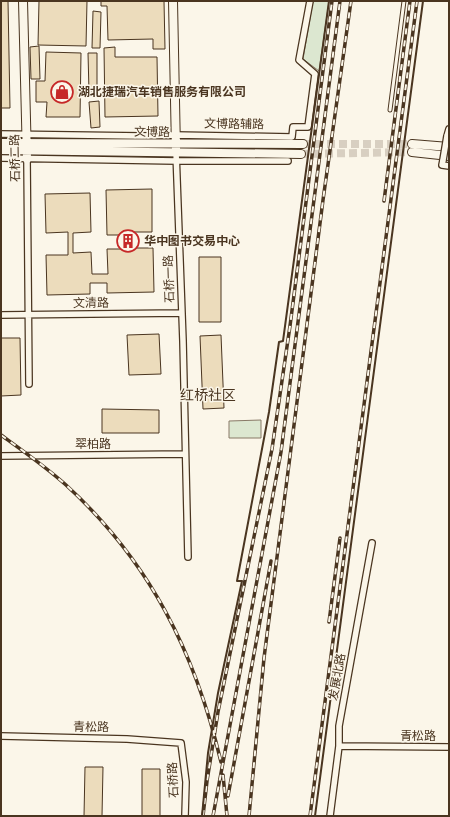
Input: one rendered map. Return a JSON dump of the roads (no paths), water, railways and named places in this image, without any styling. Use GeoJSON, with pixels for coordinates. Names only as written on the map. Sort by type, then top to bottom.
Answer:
{"type":"FeatureCollection","features":[{"type":"Feature","properties":{"kind":"main road","name":"石桥二路"},"geometry":{"type":"LineString","coordinates":[[24,1],[27,147]]}},
{"type":"Feature","properties":{"kind":"main road","name":"石桥一路"},"geometry":{"type":"LineString","coordinates":[[173,1],[175,149]]}},
{"type":"Feature","properties":{"kind":"main road","name":"文博路"},"geometry":{"type":"LineString","coordinates":[[1,143],[27,147]]}},
{"type":"Feature","properties":{"kind":"main road","name":"文博路"},"geometry":{"type":"LineString","coordinates":[[1,150],[27,147],[175,149],[303,144]]}},
{"type":"Feature","properties":{"kind":"main road"},"geometry":{"type":"LineString","coordinates":[[445,160],[412,148],[449,147]]}},
{"type":"Feature","properties":{"kind":"main road"},"geometry":{"type":"LineString","coordinates":[[175,149],[301,154]]}},
{"type":"Feature","properties":{"kind":"street","name":"文博路辅路"},"geometry":{"type":"LineString","coordinates":[[27,147],[142,136],[175,135],[292,137],[293,127],[308,127],[315,74],[299,60],[310,1]]}},
{"type":"Feature","properties":{"kind":"street"},"geometry":{"type":"LineString","coordinates":[[449,129],[445,160],[449,166]]}},
{"type":"Feature","properties":{"kind":"street"},"geometry":{"type":"LineString","coordinates":[[1,134],[27,147],[176,161],[288,161]]}},
{"type":"Feature","properties":{"kind":"street"},"geometry":{"type":"LineString","coordinates":[[1,158],[27,147]]}},
{"type":"Feature","properties":{"kind":"street","name":"石桥二路"},"geometry":{"type":"LineString","coordinates":[[27,147],[30,384]]}},
{"type":"Feature","properties":{"kind":"street","name":"石桥一路"},"geometry":{"type":"LineString","coordinates":[[175,149],[182,313],[188,557]]}},
{"type":"Feature","properties":{"kind":"street","name":"文清路"},"geometry":{"type":"LineString","coordinates":[[1,315],[182,313]]}},
{"type":"Feature","properties":{"kind":"street","name":"翠柏路"},"geometry":{"type":"LineString","coordinates":[[1,456],[185,454]]}},
{"type":"Feature","properties":{"kind":"street","name":"发展北路"},"geometry":{"type":"LineString","coordinates":[[330,816],[339,746],[339,726],[372,543]]}},
{"type":"Feature","properties":{"kind":"street","name":"青松路"},"geometry":{"type":"LineString","coordinates":[[1,736],[127,738],[181,743]]}},
{"type":"Feature","properties":{"kind":"street","name":"石桥路"},"geometry":{"type":"LineString","coordinates":[[181,743],[186,782],[185,816]]}},
{"type":"Feature","properties":{"kind":"street","name":"青松路"},"geometry":{"type":"LineString","coordinates":[[339,746],[449,747]]}},
{"type":"Feature","properties":{"kind":"lane"},"geometry":{"type":"LineString","coordinates":[[390,110],[404,1]]}},
{"type":"Feature","properties":{"kind":"tunnel"},"geometry":{"type":"LineString","coordinates":[[303,144],[412,144]]}},
{"type":"Feature","properties":{"kind":"tunnel"},"geometry":{"type":"LineString","coordinates":[[301,154],[412,152]]}},
{"type":"Feature","properties":{"kind":"railway"},"geometry":{"type":"LineString","coordinates":[[203,816],[218,712],[272,449],[290,326],[332,1]]}},
{"type":"Feature","properties":{"kind":"railway"},"geometry":{"type":"LineString","coordinates":[[213,816],[281,452],[340,1]]}},
{"type":"Feature","properties":{"kind":"railway"},"geometry":{"type":"LineString","coordinates":[[249,816],[264,658],[323,200],[351,1]]}},
{"type":"Feature","properties":{"kind":"railway"},"geometry":{"type":"LineString","coordinates":[[384,201],[410,1]]}},
{"type":"Feature","properties":{"kind":"railway"},"geometry":{"type":"LineString","coordinates":[[310,816],[417,1]]}},
{"type":"Feature","properties":{"kind":"railway"},"geometry":{"type":"LineString","coordinates":[[1,435],[42,465],[66,485],[96,514],[122,545],[145,577],[183,646],[198,683],[221,762]]}},
{"type":"Feature","properties":{"kind":"railway"},"geometry":{"type":"LineString","coordinates":[[329,622],[340,538]]}},
{"type":"Feature","properties":{"kind":"railway"},"geometry":{"type":"LineString","coordinates":[[228,796],[271,561]]}},
{"type":"Feature","properties":{"kind":"railway"},"geometry":{"type":"LineString","coordinates":[[223,775],[227,816]]}},
{"type":"Feature","properties":{"kind":"place","name":"湖北捷瑞汽车销售服务有限公司"},"geometry":{"type":"Point","coordinates":[62,92]}},
{"type":"Feature","properties":{"kind":"place","name":"华中图书交易中心"},"geometry":{"type":"Point","coordinates":[128,241]}},
{"type":"Feature","properties":{"kind":"district","name":"红桥社区"},"geometry":{"type":"Point","coordinates":[208,395]}}]}
